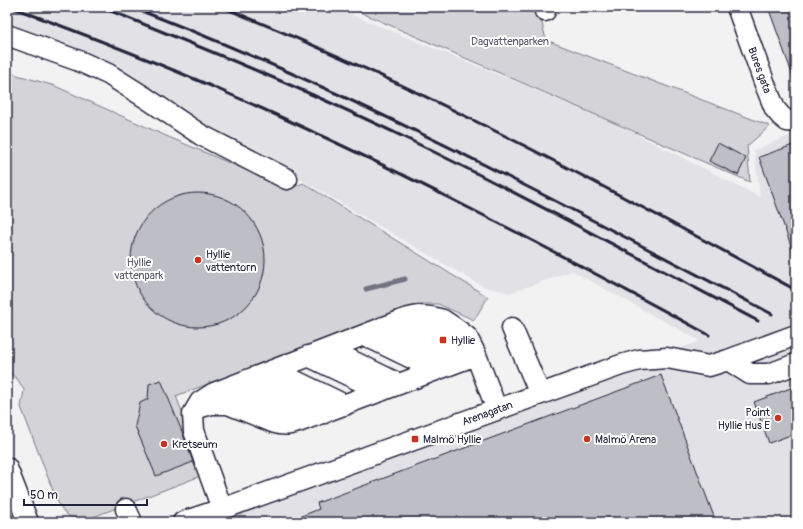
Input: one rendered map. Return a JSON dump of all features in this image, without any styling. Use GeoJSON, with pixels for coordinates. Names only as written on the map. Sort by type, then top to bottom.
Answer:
{"type":"FeatureCollection","features":[{"type":"Feature","properties":{"kind":"street","name":"Bures gata"},"geometry":{"type":"LineString","coordinates":[[737,7],[775,109],[787,121],[796,122]]}},
{"type":"Feature","properties":{"kind":"street"},"geometry":{"type":"LineString","coordinates":[[7,35],[79,61],[108,74],[201,135],[287,179]]}},
{"type":"Feature","properties":{"kind":"street"},"geometry":{"type":"LineString","coordinates":[[222,509],[194,431],[193,414],[200,402],[214,393],[405,319],[418,316],[444,320],[467,337],[469,358],[497,410]]}},
{"type":"Feature","properties":{"kind":"street"},"geometry":{"type":"LineString","coordinates":[[383,327],[469,358]]}},
{"type":"Feature","properties":{"kind":"street"},"geometry":{"type":"LineString","coordinates":[[512,328],[540,394]]}},
{"type":"Feature","properties":{"kind":"street","name":"Arenagatan"},"geometry":{"type":"LineString","coordinates":[[183,522],[621,365],[639,360],[667,358],[709,366],[796,335]]}},
{"type":"Feature","properties":{"kind":"street"},"geometry":{"type":"LineString","coordinates":[[355,338],[427,374]]}},
{"type":"Feature","properties":{"kind":"street"},"geometry":{"type":"LineString","coordinates":[[328,349],[399,384]]}},
{"type":"Feature","properties":{"kind":"street"},"geometry":{"type":"LineString","coordinates":[[196,409],[212,404],[228,404],[274,423],[290,425],[469,358]]}},
{"type":"Feature","properties":{"kind":"street"},"geometry":{"type":"LineString","coordinates":[[728,360],[750,374],[770,374],[796,364]]}},
{"type":"Feature","properties":{"kind":"street"},"geometry":{"type":"LineString","coordinates":[[291,363],[381,391]]}},
{"type":"Feature","properties":{"kind":"street"},"geometry":{"type":"LineString","coordinates":[[291,363],[353,402]]}},
{"type":"Feature","properties":{"kind":"street"},"geometry":{"type":"LineString","coordinates":[[253,378],[324,413]]}},
{"type":"Feature","properties":{"kind":"street"},"geometry":{"type":"LineString","coordinates":[[232,386],[301,422]]}},
{"type":"Feature","properties":{"kind":"street"},"geometry":{"type":"LineString","coordinates":[[7,468],[28,522]]}},
{"type":"Feature","properties":{"kind":"shaded area"},"geometry":{"type":"Polygon","coordinates":[[[7,7],[333,7],[602,117],[760,197],[754,150],[796,133],[796,522],[208,522],[700,341],[572,271],[510,293],[482,286],[298,178],[288,187],[86,73],[7,41],[7,7]]]}},
{"type":"Feature","properties":{"kind":"green space","name":"Dagvattenparken"},"geometry":{"type":"Polygon","coordinates":[[[348,7],[538,7],[546,40],[770,126],[747,146],[750,182],[348,7]]]}},
{"type":"Feature","properties":{"kind":"green space","name":"Hyllie vattenpark"},"geometry":{"type":"Polygon","coordinates":[[[7,72],[55,86],[288,190],[303,183],[488,297],[474,320],[438,304],[418,304],[176,396],[206,474],[93,517],[79,519],[73,518],[65,513],[55,496],[21,407],[24,390],[18,380],[7,370],[7,72]]]}},
{"type":"Feature","properties":{"kind":"building"},"geometry":{"type":"Polygon","coordinates":[[[768,7],[796,7],[796,79],[794,79],[768,7]]]}},
{"type":"Feature","properties":{"kind":"building"},"geometry":{"type":"Polygon","coordinates":[[[718,143],[746,158],[738,175],[709,161],[718,143]]]}},
{"type":"Feature","properties":{"kind":"building"},"geometry":{"type":"Polygon","coordinates":[[[796,144],[796,254],[794,254],[759,157],[796,144]]]}},
{"type":"Feature","properties":{"kind":"building","name":"Hyllie vattentorn"},"geometry":{"type":"Polygon","coordinates":[[[205,193],[230,201],[241,208],[250,217],[260,234],[264,247],[264,273],[260,286],[250,303],[241,312],[224,322],[211,326],[191,327],[166,319],[155,312],[146,303],[136,286],[132,273],[131,253],[139,228],[146,217],[155,208],[172,198],[185,194],[205,193]]]}},
{"type":"Feature","properties":{"kind":"building","name":"Malmö Arena"},"geometry":{"type":"Polygon","coordinates":[[[661,375],[716,522],[289,522],[319,509],[317,503],[661,375]]]}},
{"type":"Feature","properties":{"kind":"building","name":"Kretseum"},"geometry":{"type":"Polygon","coordinates":[[[161,380],[193,462],[156,476],[135,426],[140,403],[148,399],[149,384],[161,380]]]}},
{"type":"Feature","properties":{"kind":"building","name":"Point Hyllie Hus E"},"geometry":{"type":"Polygon","coordinates":[[[796,386],[796,433],[769,443],[754,402],[796,386]]]}},
{"type":"Feature","properties":{"kind":"waterway"},"geometry":{"type":"LineString","coordinates":[[366,289],[405,279]]}},
{"type":"Feature","properties":{"kind":"railway"},"geometry":{"type":"LineString","coordinates":[[11,7],[168,68],[283,118],[345,147],[468,207],[709,335]]}},
{"type":"Feature","properties":{"kind":"railway"},"geometry":{"type":"LineString","coordinates":[[101,7],[259,72],[414,142],[587,230],[758,321]]}},
{"type":"Feature","properties":{"kind":"railway"},"geometry":{"type":"LineString","coordinates":[[131,7],[214,40],[376,112],[614,231],[772,314]]}},
{"type":"Feature","properties":{"kind":"railway"},"geometry":{"type":"LineString","coordinates":[[222,7],[351,62],[446,106],[597,183],[796,290]]}},
{"type":"Feature","properties":{"kind":"place","name":"Hyllie vattentorn"},"geometry":{"type":"Point","coordinates":[198,260]}},
{"type":"Feature","properties":{"kind":"place","name":"Hyllie"},"geometry":{"type":"Point","coordinates":[443,340]}},
{"type":"Feature","properties":{"kind":"place","name":"Point Hyllie Hus E"},"geometry":{"type":"Point","coordinates":[778,418]}},
{"type":"Feature","properties":{"kind":"place","name":"Malmö Hyllie"},"geometry":{"type":"Point","coordinates":[415,439]}},
{"type":"Feature","properties":{"kind":"place","name":"Malmö Arena"},"geometry":{"type":"Point","coordinates":[587,439]}},
{"type":"Feature","properties":{"kind":"place","name":"Kretseum"},"geometry":{"type":"Point","coordinates":[164,444]}}]}
